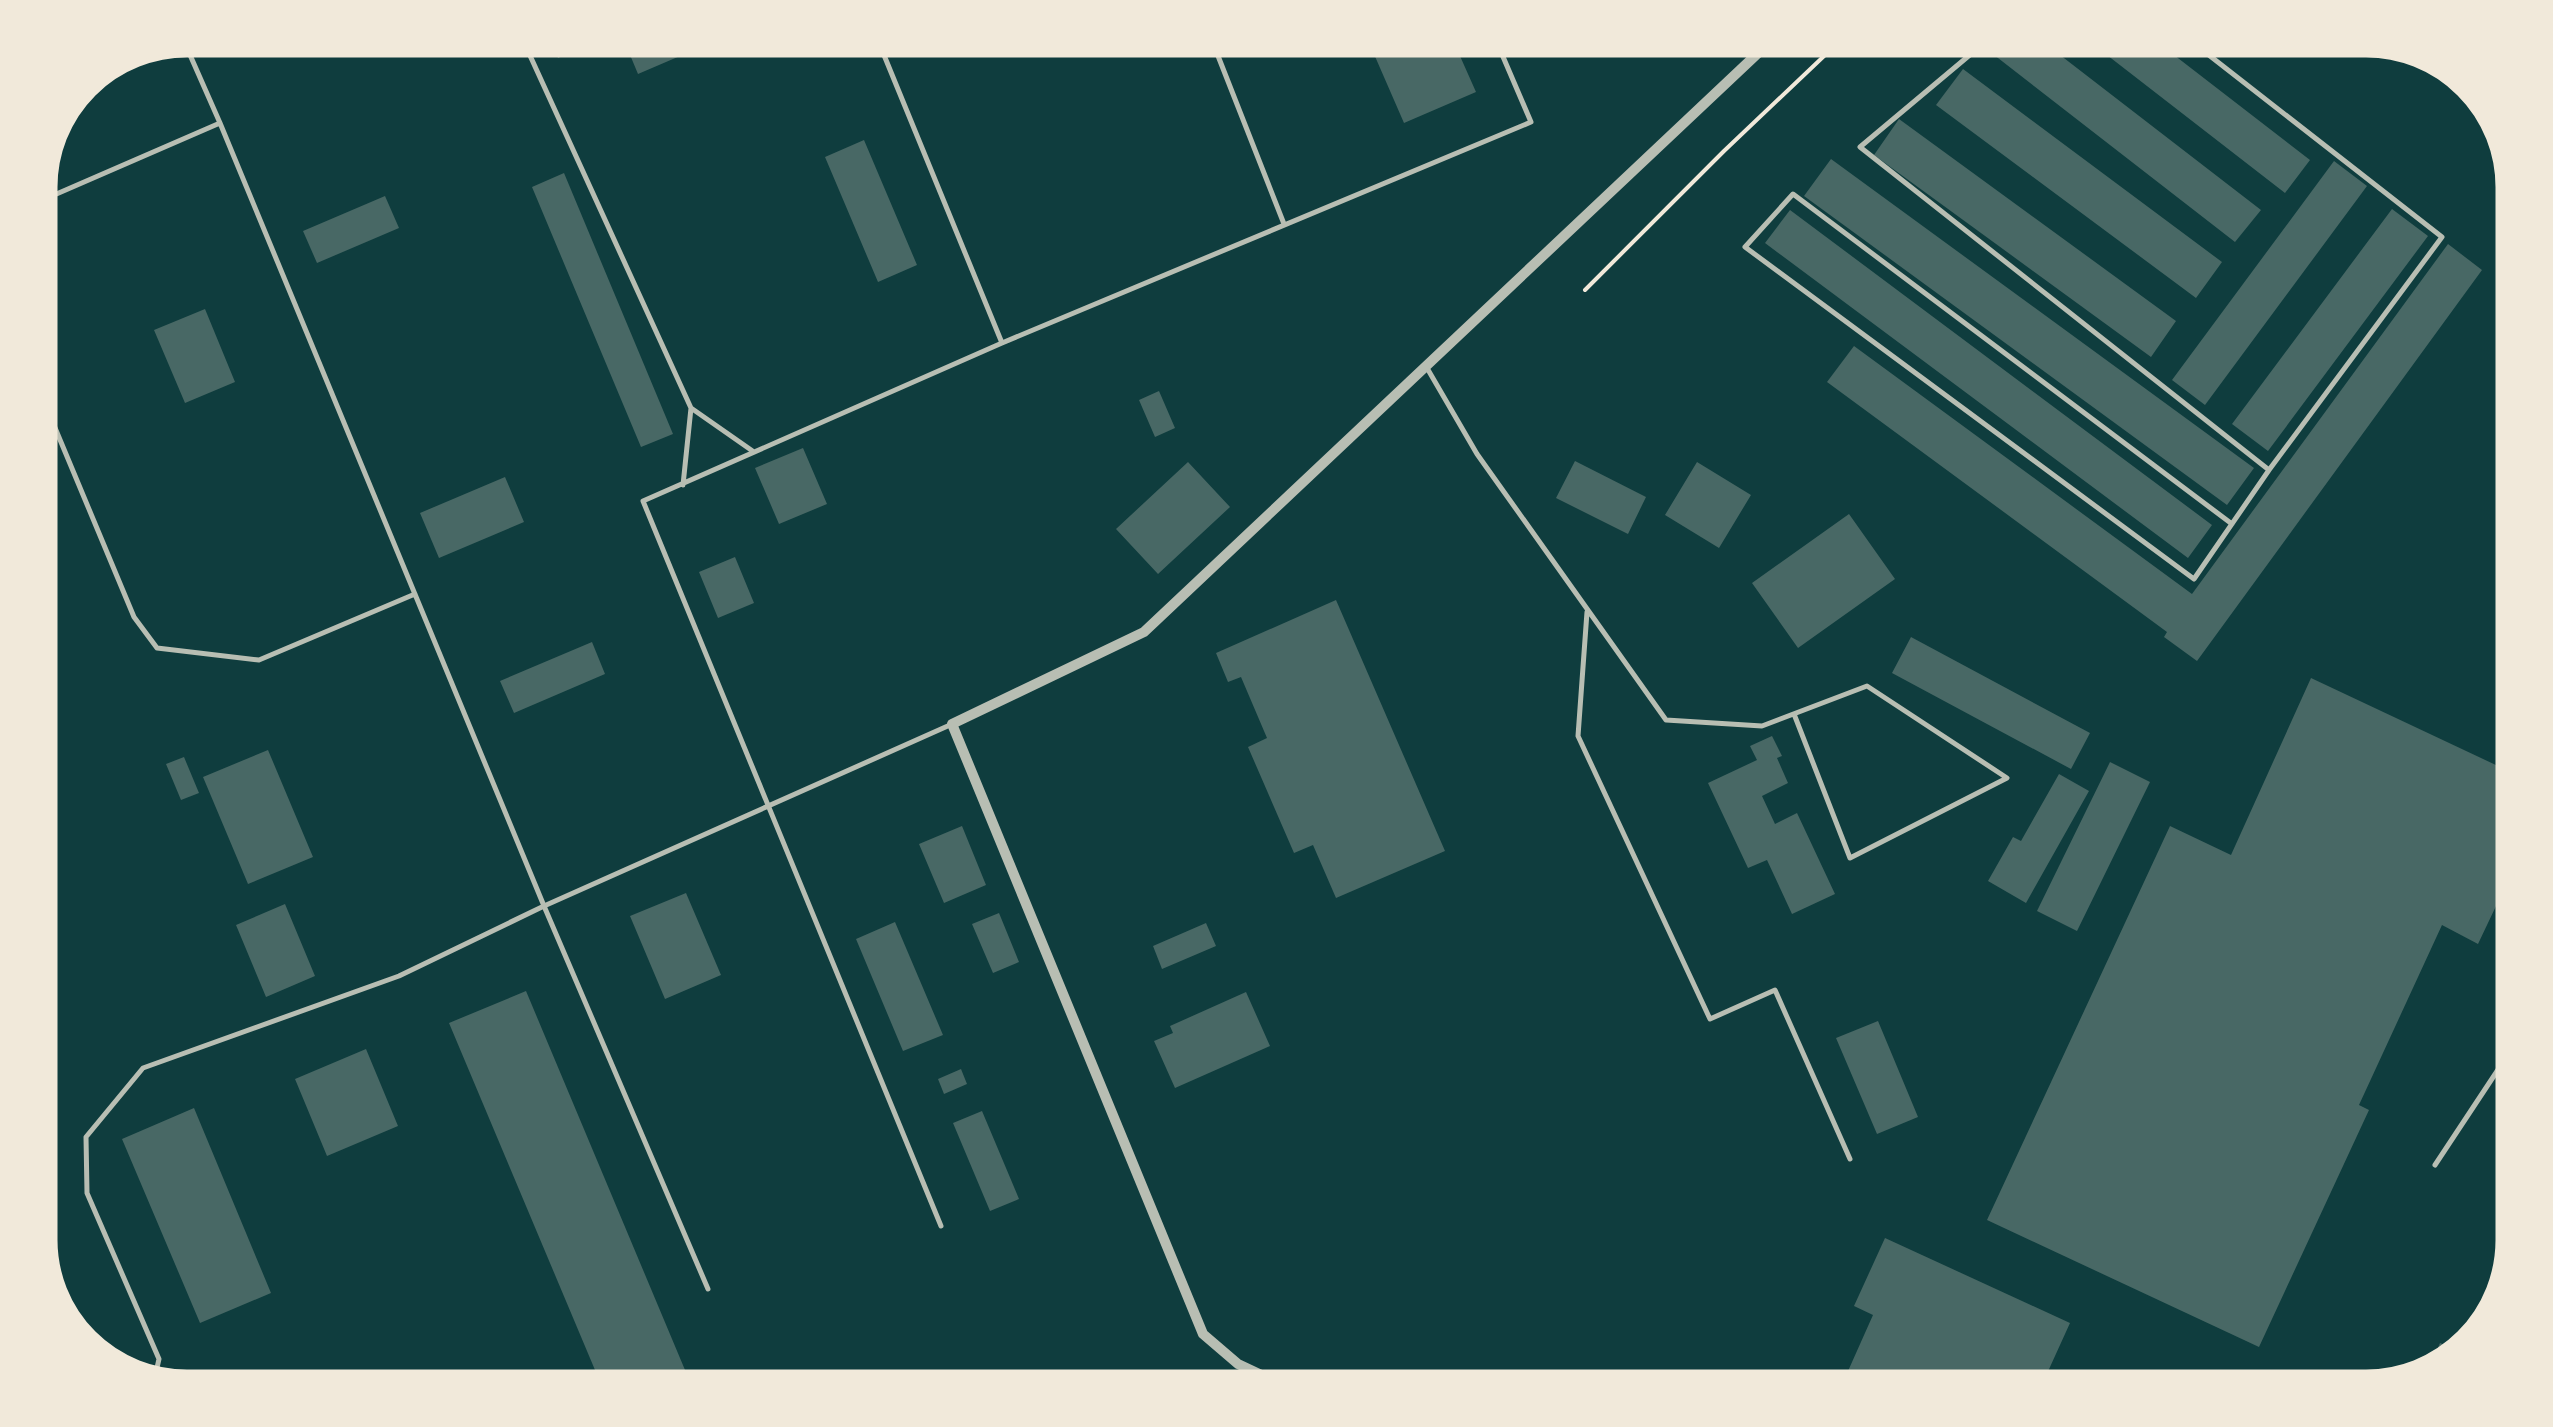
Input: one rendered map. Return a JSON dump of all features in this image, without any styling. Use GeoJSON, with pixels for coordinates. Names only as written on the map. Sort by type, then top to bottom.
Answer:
{"type":"FeatureCollection","features":[{"type":"Feature","properties":{"kind":"street"},"geometry":{"type":"LineString","coordinates":[[1254,1372],[1238,1364],[1203,1334],[952,724],[1144,632],[1756,55]]}},
{"type":"Feature","properties":{"kind":"lane"},"geometry":{"type":"LineString","coordinates":[[189,55],[708,1289]]}},
{"type":"Feature","properties":{"kind":"lane"},"geometry":{"type":"LineString","coordinates":[[530,55],[691,408],[683,485]]}},
{"type":"Feature","properties":{"kind":"lane"},"geometry":{"type":"LineString","coordinates":[[884,55],[1002,343]]}},
{"type":"Feature","properties":{"kind":"lane"},"geometry":{"type":"LineString","coordinates":[[1218,55],[1284,224]]}},
{"type":"Feature","properties":{"kind":"lane"},"geometry":{"type":"LineString","coordinates":[[941,1226],[643,502],[1002,343],[1531,122],[1502,55]]}},
{"type":"Feature","properties":{"kind":"lane"},"geometry":{"type":"LineString","coordinates":[[1967,55],[1860,147],[2269,470]]}},
{"type":"Feature","properties":{"kind":"lane"},"geometry":{"type":"LineString","coordinates":[[2209,55],[2442,237],[2269,470],[2232,524],[2194,579],[1745,247],[1793,194],[2232,524]]}},
{"type":"Feature","properties":{"kind":"lane"},"geometry":{"type":"LineString","coordinates":[[55,195],[220,123]]}},
{"type":"Feature","properties":{"kind":"lane"},"geometry":{"type":"LineString","coordinates":[[1426,366],[1478,454],[1666,720],[1762,726],[1867,686],[2007,778],[1850,858],[1794,714]]}},
{"type":"Feature","properties":{"kind":"lane"},"geometry":{"type":"LineString","coordinates":[[691,408],[754,452]]}},
{"type":"Feature","properties":{"kind":"lane"},"geometry":{"type":"LineString","coordinates":[[55,428],[134,617],[158,648],[258,660],[415,594]]}},
{"type":"Feature","properties":{"kind":"lane"},"geometry":{"type":"LineString","coordinates":[[1588,609],[1578,736],[1710,1019],[1775,990],[1850,1159]]}},
{"type":"Feature","properties":{"kind":"lane"},"geometry":{"type":"LineString","coordinates":[[157,1369],[159,1359],[87,1193],[86,1137],[142,1068],[399,976],[544,906],[952,724]]}},
{"type":"Feature","properties":{"kind":"lane"},"geometry":{"type":"LineString","coordinates":[[2435,1165],[2498,1071]]}},
{"type":"Feature","properties":{"kind":"path"},"geometry":{"type":"LineString","coordinates":[[1586,290],[1724,150],[1825,55]]}},
{"type":"Feature","properties":{"kind":"building"},"geometry":{"type":"Polygon","coordinates":[[[630,55],[682,55],[638,74],[630,55]]]}},
{"type":"Feature","properties":{"kind":"building"},"geometry":{"type":"Polygon","coordinates":[[[1374,55],[1460,55],[1476,92],[1404,123],[1374,55]]]}},
{"type":"Feature","properties":{"kind":"building"},"geometry":{"type":"Polygon","coordinates":[[[1994,55],[2060,55],[2261,210],[2235,242],[1994,55]]]}},
{"type":"Feature","properties":{"kind":"building"},"geometry":{"type":"Polygon","coordinates":[[[2107,55],[2174,55],[2310,160],[2285,193],[2107,55]]]}},
{"type":"Feature","properties":{"kind":"building"},"geometry":{"type":"Polygon","coordinates":[[[1963,69],[2222,262],[2196,298],[1936,105],[1963,69]]]}},
{"type":"Feature","properties":{"kind":"building"},"geometry":{"type":"Polygon","coordinates":[[[1899,119],[2176,321],[2151,357],[1874,155],[1899,119]]]}},
{"type":"Feature","properties":{"kind":"building"},"geometry":{"type":"Polygon","coordinates":[[[864,140],[917,265],[878,282],[825,157],[864,140]]]}},
{"type":"Feature","properties":{"kind":"building"},"geometry":{"type":"Polygon","coordinates":[[[1831,159],[2254,468],[2227,505],[1804,196],[1831,159]]]}},
{"type":"Feature","properties":{"kind":"building"},"geometry":{"type":"Polygon","coordinates":[[[2334,161],[2367,186],[2205,405],[2172,380],[2334,161]]]}},
{"type":"Feature","properties":{"kind":"building"},"geometry":{"type":"Polygon","coordinates":[[[564,173],[673,434],[641,447],[532,187],[564,173]]]}},
{"type":"Feature","properties":{"kind":"building"},"geometry":{"type":"Polygon","coordinates":[[[385,196],[399,228],[317,263],[303,231],[385,196]]]}},
{"type":"Feature","properties":{"kind":"building"},"geometry":{"type":"Polygon","coordinates":[[[2392,209],[2428,236],[2268,451],[2232,424],[2392,209]]]}},
{"type":"Feature","properties":{"kind":"building"},"geometry":{"type":"Polygon","coordinates":[[[1790,210],[2212,525],[2188,558],[1765,243],[1790,210]]]}},
{"type":"Feature","properties":{"kind":"building"},"geometry":{"type":"Polygon","coordinates":[[[2448,244],[2482,270],[2197,661],[2164,637],[2167,632],[1827,382],[1854,346],[2192,594],[2448,244]]]}},
{"type":"Feature","properties":{"kind":"building"},"geometry":{"type":"Polygon","coordinates":[[[205,309],[235,382],[185,403],[154,330],[205,309]]]}},
{"type":"Feature","properties":{"kind":"building"},"geometry":{"type":"Polygon","coordinates":[[[1159,391],[1175,428],[1155,437],[1139,400],[1159,391]]]}},
{"type":"Feature","properties":{"kind":"building"},"geometry":{"type":"Polygon","coordinates":[[[803,448],[827,504],[779,524],[755,468],[803,448]]]}},
{"type":"Feature","properties":{"kind":"building"},"geometry":{"type":"Polygon","coordinates":[[[1575,461],[1646,497],[1628,534],[1556,498],[1575,461]]]}},
{"type":"Feature","properties":{"kind":"building"},"geometry":{"type":"Polygon","coordinates":[[[1188,462],[1230,507],[1158,574],[1116,529],[1188,462]]]}},
{"type":"Feature","properties":{"kind":"building"},"geometry":{"type":"Polygon","coordinates":[[[1697,462],[1751,495],[1719,548],[1665,515],[1697,462]]]}},
{"type":"Feature","properties":{"kind":"building"},"geometry":{"type":"Polygon","coordinates":[[[505,477],[524,522],[439,558],[420,513],[505,477]]]}},
{"type":"Feature","properties":{"kind":"building"},"geometry":{"type":"Polygon","coordinates":[[[1849,514],[1895,579],[1798,648],[1752,583],[1849,514]]]}},
{"type":"Feature","properties":{"kind":"building"},"geometry":{"type":"Polygon","coordinates":[[[735,557],[754,603],[718,618],[699,572],[735,557]]]}},
{"type":"Feature","properties":{"kind":"building"},"geometry":{"type":"Polygon","coordinates":[[[1336,600],[1445,851],[1336,898],[1313,845],[1294,853],[1248,747],[1267,738],[1241,677],[1228,682],[1216,653],[1336,600]]]}},
{"type":"Feature","properties":{"kind":"building"},"geometry":{"type":"Polygon","coordinates":[[[1911,637],[2090,733],[2071,769],[1892,673],[1911,637]]]}},
{"type":"Feature","properties":{"kind":"building"},"geometry":{"type":"Polygon","coordinates":[[[592,642],[605,674],[514,713],[500,681],[592,642]]]}},
{"type":"Feature","properties":{"kind":"building"},"geometry":{"type":"Polygon","coordinates":[[[2311,678],[2498,766],[2498,902],[2478,944],[2442,925],[2359,1105],[2369,1110],[2259,1347],[1987,1220],[2170,826],[2231,855],[2311,678]]]}},
{"type":"Feature","properties":{"kind":"building"},"geometry":{"type":"Polygon","coordinates":[[[1772,736],[1782,756],[1777,758],[1788,783],[1762,796],[1775,824],[1797,813],[1835,894],[1792,914],[1767,860],[1748,868],[1708,783],[1757,760],[1750,746],[1772,736]]]}},
{"type":"Feature","properties":{"kind":"building"},"geometry":{"type":"Polygon","coordinates":[[[268,750],[313,857],[248,884],[203,777],[268,750]]]}},
{"type":"Feature","properties":{"kind":"building"},"geometry":{"type":"Polygon","coordinates":[[[184,757],[199,793],[181,800],[166,764],[184,757]]]}},
{"type":"Feature","properties":{"kind":"building"},"geometry":{"type":"Polygon","coordinates":[[[2110,762],[2150,782],[2077,931],[2037,911],[2110,762]]]}},
{"type":"Feature","properties":{"kind":"building"},"geometry":{"type":"Polygon","coordinates":[[[2059,774],[2089,791],[2026,903],[1988,881],[2013,837],[2021,841],[2059,774]]]}},
{"type":"Feature","properties":{"kind":"building"},"geometry":{"type":"Polygon","coordinates":[[[962,826],[986,885],[944,903],[919,844],[962,826]]]}},
{"type":"Feature","properties":{"kind":"building"},"geometry":{"type":"Polygon","coordinates":[[[686,893],[721,975],[665,999],[630,916],[686,893]]]}},
{"type":"Feature","properties":{"kind":"building"},"geometry":{"type":"Polygon","coordinates":[[[285,904],[315,976],[266,997],[236,925],[285,904]]]}},
{"type":"Feature","properties":{"kind":"building"},"geometry":{"type":"Polygon","coordinates":[[[999,913],[1019,962],[993,973],[972,924],[999,913]]]}},
{"type":"Feature","properties":{"kind":"building"},"geometry":{"type":"Polygon","coordinates":[[[895,922],[943,1035],[903,1051],[856,939],[895,922]]]}},
{"type":"Feature","properties":{"kind":"building"},"geometry":{"type":"Polygon","coordinates":[[[1206,923],[1216,946],[1162,969],[1153,946],[1206,923]]]}},
{"type":"Feature","properties":{"kind":"building"},"geometry":{"type":"Polygon","coordinates":[[[526,991],[686,1372],[596,1372],[449,1023],[526,991]]]}},
{"type":"Feature","properties":{"kind":"building"},"geometry":{"type":"Polygon","coordinates":[[[1246,992],[1270,1046],[1175,1088],[1154,1041],[1173,1033],[1170,1026],[1246,992]]]}},
{"type":"Feature","properties":{"kind":"building"},"geometry":{"type":"Polygon","coordinates":[[[1878,1021],[1918,1117],[1877,1134],[1836,1038],[1878,1021]]]}},
{"type":"Feature","properties":{"kind":"building"},"geometry":{"type":"Polygon","coordinates":[[[366,1049],[398,1126],[327,1156],[295,1079],[366,1049]]]}},
{"type":"Feature","properties":{"kind":"building"},"geometry":{"type":"Polygon","coordinates":[[[961,1069],[967,1084],[944,1094],[938,1079],[961,1069]]]}},
{"type":"Feature","properties":{"kind":"building"},"geometry":{"type":"Polygon","coordinates":[[[194,1108],[271,1293],[200,1323],[122,1139],[194,1108]]]}},
{"type":"Feature","properties":{"kind":"building"},"geometry":{"type":"Polygon","coordinates":[[[982,1111],[1019,1199],[990,1211],[953,1123],[982,1111]]]}},
{"type":"Feature","properties":{"kind":"building"},"geometry":{"type":"Polygon","coordinates":[[[1885,1238],[2070,1323],[2048,1372],[1848,1372],[1873,1315],[1854,1306],[1885,1238]]]}}]}
